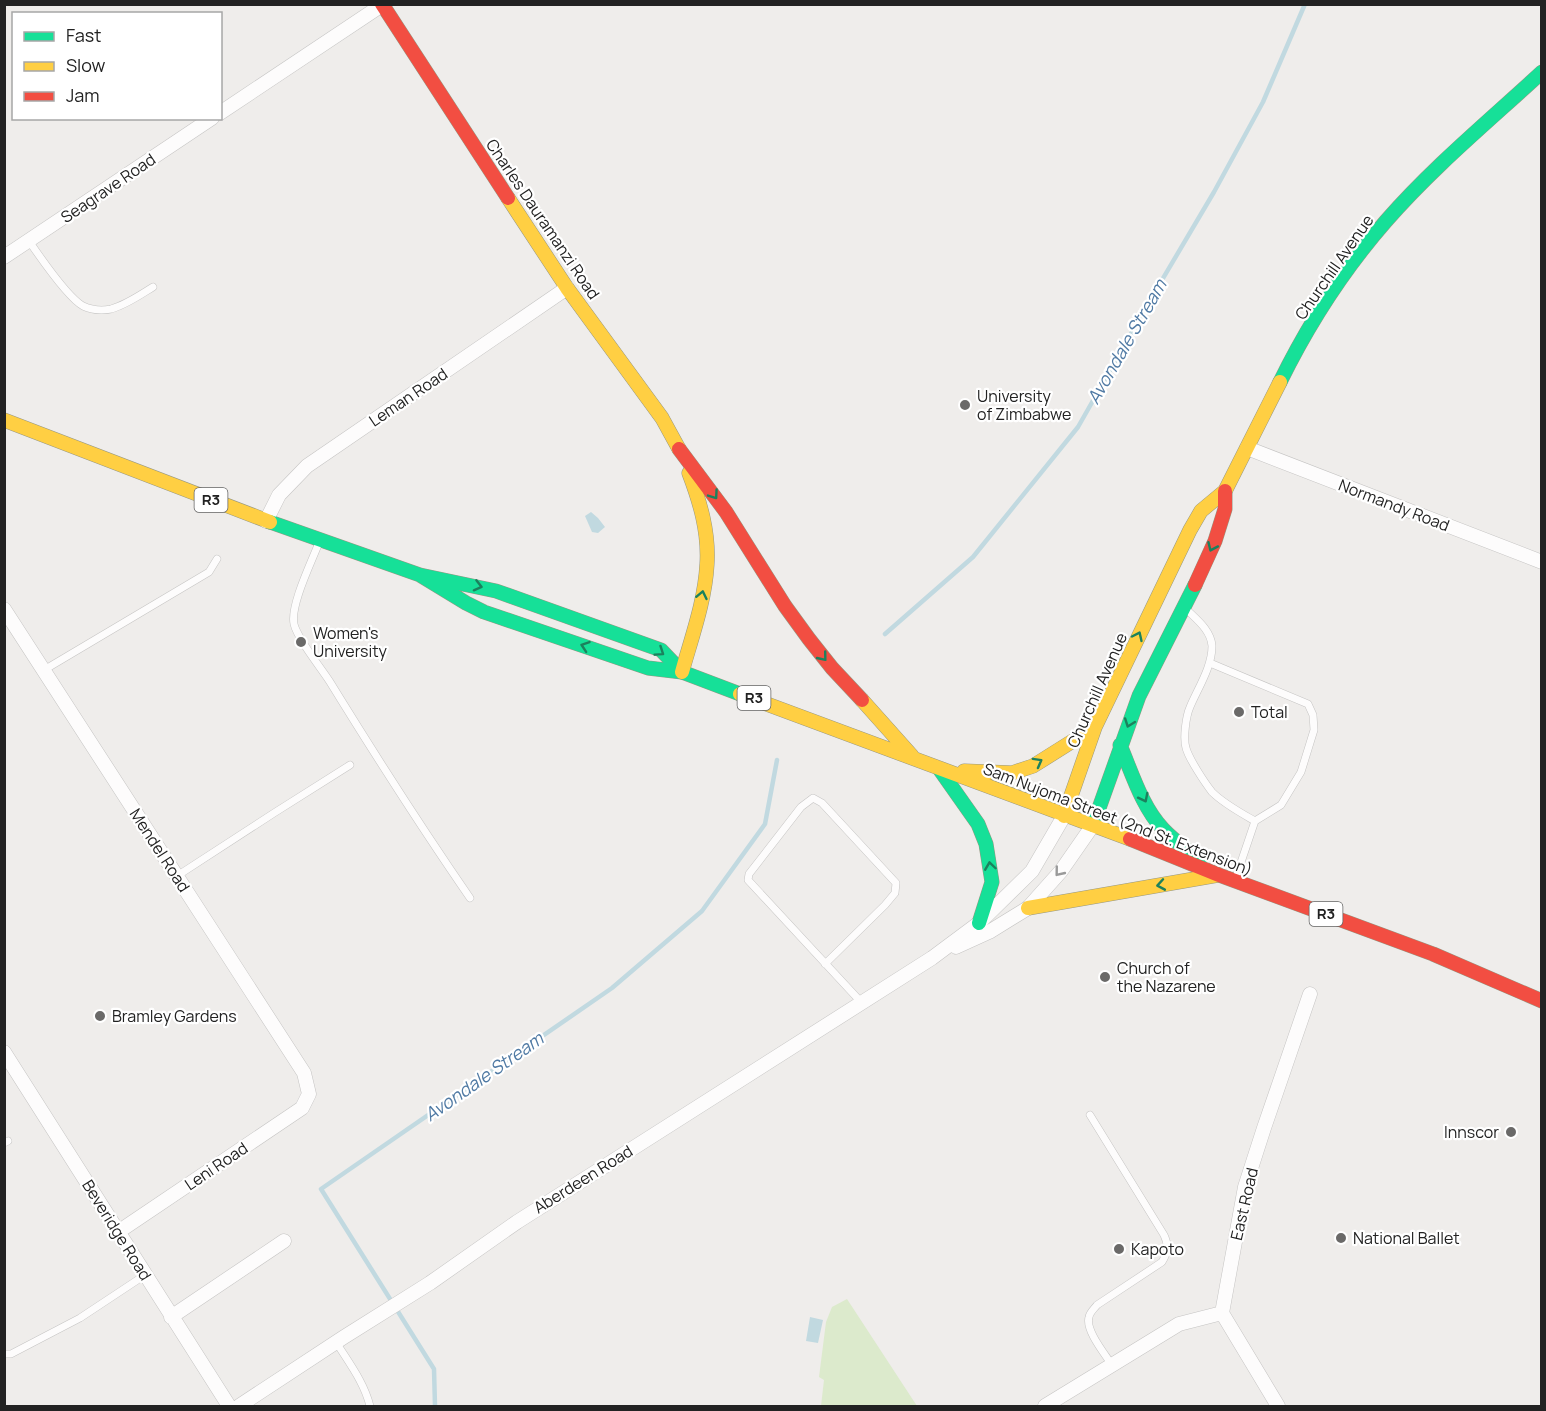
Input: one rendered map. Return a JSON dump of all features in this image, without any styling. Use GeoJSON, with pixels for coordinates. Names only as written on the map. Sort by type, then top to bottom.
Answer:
{"type":"FeatureCollection","features":[{"type":"Feature","properties":{"kind":"main road","name":"Charles Dauramanzi Road"},"geometry":{"type":"LineString","coordinates":[[382,5],[567,288],[662,418],[679,449]]}},
{"type":"Feature","properties":{"kind":"main road","name":"Churchill Avenue"},"geometry":{"type":"LineString","coordinates":[[1064,816],[1095,727],[1190,530],[1201,511],[1224,491],[1283,375],[1329,297],[1356,258],[1386,221],[1422,183],[1542,72]]}},
{"type":"Feature","properties":{"kind":"main road","name":"Sam Nujoma Street (2nd St. Extension)"},"geometry":{"type":"LineString","coordinates":[[4,420],[320,540],[420,575],[496,591],[661,650],[682,672]]}},
{"type":"Feature","properties":{"kind":"main road"},"geometry":{"type":"LineString","coordinates":[[679,449],[702,513],[707,565],[698,612],[682,672]]}},
{"type":"Feature","properties":{"kind":"main road"},"geometry":{"type":"LineString","coordinates":[[679,449],[726,512],[785,606],[809,639],[913,758]]}},
{"type":"Feature","properties":{"kind":"main road","name":"Churchill Avenue"},"geometry":{"type":"LineString","coordinates":[[1094,825],[1120,745],[1139,696],[1185,607],[1215,541],[1225,509],[1224,491]]}},
{"type":"Feature","properties":{"kind":"main road","name":"Sam Nujoma Street (2nd St. Extension)"},"geometry":{"type":"LineString","coordinates":[[420,575],[484,612],[648,668],[682,672],[1433,954],[1542,1001]]}},
{"type":"Feature","properties":{"kind":"main road"},"geometry":{"type":"LineString","coordinates":[[940,770],[1012,773],[1033,766],[1095,727]]}},
{"type":"Feature","properties":{"kind":"main road"},"geometry":{"type":"LineString","coordinates":[[1120,745],[1139,789],[1162,828],[1219,875]]}},
{"type":"Feature","properties":{"kind":"main road"},"geometry":{"type":"LineString","coordinates":[[940,770],[978,824],[986,844],[992,882],[979,923]]}},
{"type":"Feature","properties":{"kind":"main road"},"geometry":{"type":"LineString","coordinates":[[1028,908],[1219,875]]}},
{"type":"Feature","properties":{"kind":"street"},"geometry":{"type":"LineString","coordinates":[[222,112],[382,5]]}},
{"type":"Feature","properties":{"kind":"street","name":"Seagrave Road"},"geometry":{"type":"LineString","coordinates":[[4,257],[209,120]]}},
{"type":"Feature","properties":{"kind":"street","name":"Leman Road"},"geometry":{"type":"LineString","coordinates":[[266,521],[279,495],[307,466],[567,288]]}},
{"type":"Feature","properties":{"kind":"street","name":"Normandy Road"},"geometry":{"type":"LineString","coordinates":[[1246,448],[1542,562]]}},
{"type":"Feature","properties":{"kind":"street","name":"Mendel Road"},"geometry":{"type":"LineString","coordinates":[[4,609],[304,1073],[309,1094]]}},
{"type":"Feature","properties":{"kind":"street","name":"Aberdeen Road"},"geometry":{"type":"LineString","coordinates":[[238,1407],[430,1283],[517,1221],[932,958],[979,923],[1032,871],[1064,816]]}},
{"type":"Feature","properties":{"kind":"street","name":"Aberdeen Road"},"geometry":{"type":"LineString","coordinates":[[932,958],[989,932],[1028,908],[1061,871],[1094,825]]}},
{"type":"Feature","properties":{"kind":"street","name":"East Road"},"geometry":{"type":"LineString","coordinates":[[1222,1313],[1245,1187],[1310,994]]}},
{"type":"Feature","properties":{"kind":"street","name":"Beveridge Road"},"geometry":{"type":"LineString","coordinates":[[4,1052],[229,1407]]}},
{"type":"Feature","properties":{"kind":"street","name":"Leni Road"},"geometry":{"type":"LineString","coordinates":[[118,1232],[302,1108],[309,1094]]}},
{"type":"Feature","properties":{"kind":"street"},"geometry":{"type":"LineString","coordinates":[[171,1317],[284,1241]]}},
{"type":"Feature","properties":{"kind":"street"},"geometry":{"type":"LineString","coordinates":[[1045,1407],[1179,1323],[1222,1313],[1278,1407]]}},
{"type":"Feature","properties":{"kind":"lane"},"geometry":{"type":"LineString","coordinates":[[29,241],[57,279],[76,301],[84,306],[100,311],[110,310],[153,287]]}},
{"type":"Feature","properties":{"kind":"lane"},"geometry":{"type":"LineString","coordinates":[[320,540],[294,609],[294,623],[298,634],[408,807],[470,898]]}},
{"type":"Feature","properties":{"kind":"lane"},"geometry":{"type":"LineString","coordinates":[[44,670],[209,572],[217,559]]}},
{"type":"Feature","properties":{"kind":"lane"},"geometry":{"type":"LineString","coordinates":[[1185,607],[1204,627],[1212,645],[1210,663],[1188,711],[1185,747],[1197,770],[1213,792],[1255,821]]}},
{"type":"Feature","properties":{"kind":"lane"},"geometry":{"type":"LineString","coordinates":[[1210,663],[1308,704],[1313,715],[1314,730],[1301,772],[1281,806],[1255,821],[1235,880]]}},
{"type":"Feature","properties":{"kind":"lane"},"geometry":{"type":"LineString","coordinates":[[177,876],[350,765]]}},
{"type":"Feature","properties":{"kind":"lane"},"geometry":{"type":"LineString","coordinates":[[825,964],[885,905],[895,892],[896,883],[822,803],[813,798],[801,807],[749,874],[748,880],[825,964],[861,1002]]}},
{"type":"Feature","properties":{"kind":"lane"},"geometry":{"type":"LineString","coordinates":[[1090,1115],[1168,1243],[1168,1252],[1162,1262],[1097,1305],[1091,1312],[1088,1319],[1089,1329],[1112,1365]]}},
{"type":"Feature","properties":{"kind":"lane"},"geometry":{"type":"LineString","coordinates":[[4,1354],[20,1350],[80,1318],[145,1275]]}},
{"type":"Feature","properties":{"kind":"lane"},"geometry":{"type":"LineString","coordinates":[[340,1339],[367,1394],[370,1407]]}},
{"type":"Feature","properties":{"kind":"green space"},"geometry":{"type":"Polygon","coordinates":[[[847,1299],[917,1406],[821,1406],[824,1380],[819,1377],[826,1322],[832,1307],[847,1299]]]}},
{"type":"Feature","properties":{"kind":"water"},"geometry":{"type":"Polygon","coordinates":[[[591,512],[605,527],[598,533],[592,532],[585,516],[591,512]]]}},
{"type":"Feature","properties":{"kind":"water"},"geometry":{"type":"Polygon","coordinates":[[[810,1317],[823,1320],[818,1343],[806,1341],[810,1317]]]}},
{"type":"Feature","properties":{"kind":"waterway","name":"Avondale Stream"},"geometry":{"type":"LineString","coordinates":[[885,634],[973,557],[1078,427],[1214,192],[1263,102],[1305,4]]}},
{"type":"Feature","properties":{"kind":"waterway","name":"Avondale Stream"},"geometry":{"type":"LineString","coordinates":[[435,1406],[434,1369],[321,1189],[612,988],[702,911],[765,824],[777,760]]}},
{"type":"Feature","properties":{"kind":"traffic: fast"},"geometry":{"type":"LineString","coordinates":[[1280,382],[1328,298],[1386,221],[1442,163],[1542,72]]}},
{"type":"Feature","properties":{"kind":"traffic: fast"},"geometry":{"type":"LineString","coordinates":[[270,522],[420,575],[496,591],[661,650],[682,672]]}},
{"type":"Feature","properties":{"kind":"traffic: fast"},"geometry":{"type":"LineString","coordinates":[[420,575],[484,612],[648,668],[682,672],[740,694]]}},
{"type":"Feature","properties":{"kind":"traffic: fast"},"geometry":{"type":"LineString","coordinates":[[1093,825],[1139,696],[1195,585]]}},
{"type":"Feature","properties":{"kind":"traffic: fast"},"geometry":{"type":"LineString","coordinates":[[1120,745],[1149,811],[1172,838],[1200,860]]}},
{"type":"Feature","properties":{"kind":"traffic: fast"},"geometry":{"type":"LineString","coordinates":[[940,770],[978,824],[986,844],[992,882],[979,923]]}},
{"type":"Feature","properties":{"kind":"traffic: slow"},"geometry":{"type":"LineString","coordinates":[[508,198],[567,288],[662,418],[679,449]]}},
{"type":"Feature","properties":{"kind":"traffic: slow"},"geometry":{"type":"LineString","coordinates":[[1064,816],[1095,727],[1190,530],[1201,511],[1225,491],[1280,382]]}},
{"type":"Feature","properties":{"kind":"traffic: slow"},"geometry":{"type":"LineString","coordinates":[[4,420],[270,522]]}},
{"type":"Feature","properties":{"kind":"traffic: slow"},"geometry":{"type":"LineString","coordinates":[[682,672],[701,605],[707,564],[707,540],[703,517],[689,473]]}},
{"type":"Feature","properties":{"kind":"traffic: slow"},"geometry":{"type":"LineString","coordinates":[[740,694],[1130,839]]}},
{"type":"Feature","properties":{"kind":"traffic: slow"},"geometry":{"type":"LineString","coordinates":[[862,700],[912,756]]}},
{"type":"Feature","properties":{"kind":"traffic: slow"},"geometry":{"type":"LineString","coordinates":[[964,771],[1012,773],[1033,766],[1095,727]]}},
{"type":"Feature","properties":{"kind":"traffic: slow"},"geometry":{"type":"LineString","coordinates":[[1028,908],[1218,875]]}},
{"type":"Feature","properties":{"kind":"traffic: jam"},"geometry":{"type":"LineString","coordinates":[[382,4],[508,198]]}},
{"type":"Feature","properties":{"kind":"traffic: jam"},"geometry":{"type":"LineString","coordinates":[[679,449],[726,512],[785,606],[809,639],[862,700]]}},
{"type":"Feature","properties":{"kind":"traffic: jam"},"geometry":{"type":"LineString","coordinates":[[1195,585],[1215,541],[1225,509],[1225,491]]}},
{"type":"Feature","properties":{"kind":"traffic: jam"},"geometry":{"type":"LineString","coordinates":[[1130,839],[1219,875],[1433,954],[1542,1001]]}},
{"type":"Feature","properties":{"kind":"place","name":"University of Zimbabwe"},"geometry":{"type":"Point","coordinates":[965,405]}},
{"type":"Feature","properties":{"kind":"place","name":"Women's University"},"geometry":{"type":"Point","coordinates":[301,642]}},
{"type":"Feature","properties":{"kind":"place","name":"Total"},"geometry":{"type":"Point","coordinates":[1239,712]}},
{"type":"Feature","properties":{"kind":"place","name":"Church of the Nazarene"},"geometry":{"type":"Point","coordinates":[1105,977]}},
{"type":"Feature","properties":{"kind":"place","name":"Bramley Gardens"},"geometry":{"type":"Point","coordinates":[100,1016]}},
{"type":"Feature","properties":{"kind":"place","name":"Innscor"},"geometry":{"type":"Point","coordinates":[1511,1132]}},
{"type":"Feature","properties":{"kind":"place","name":"National Ballet"},"geometry":{"type":"Point","coordinates":[1341,1238]}},
{"type":"Feature","properties":{"kind":"place","name":"Kapoto"},"geometry":{"type":"Point","coordinates":[1119,1249]}}]}
